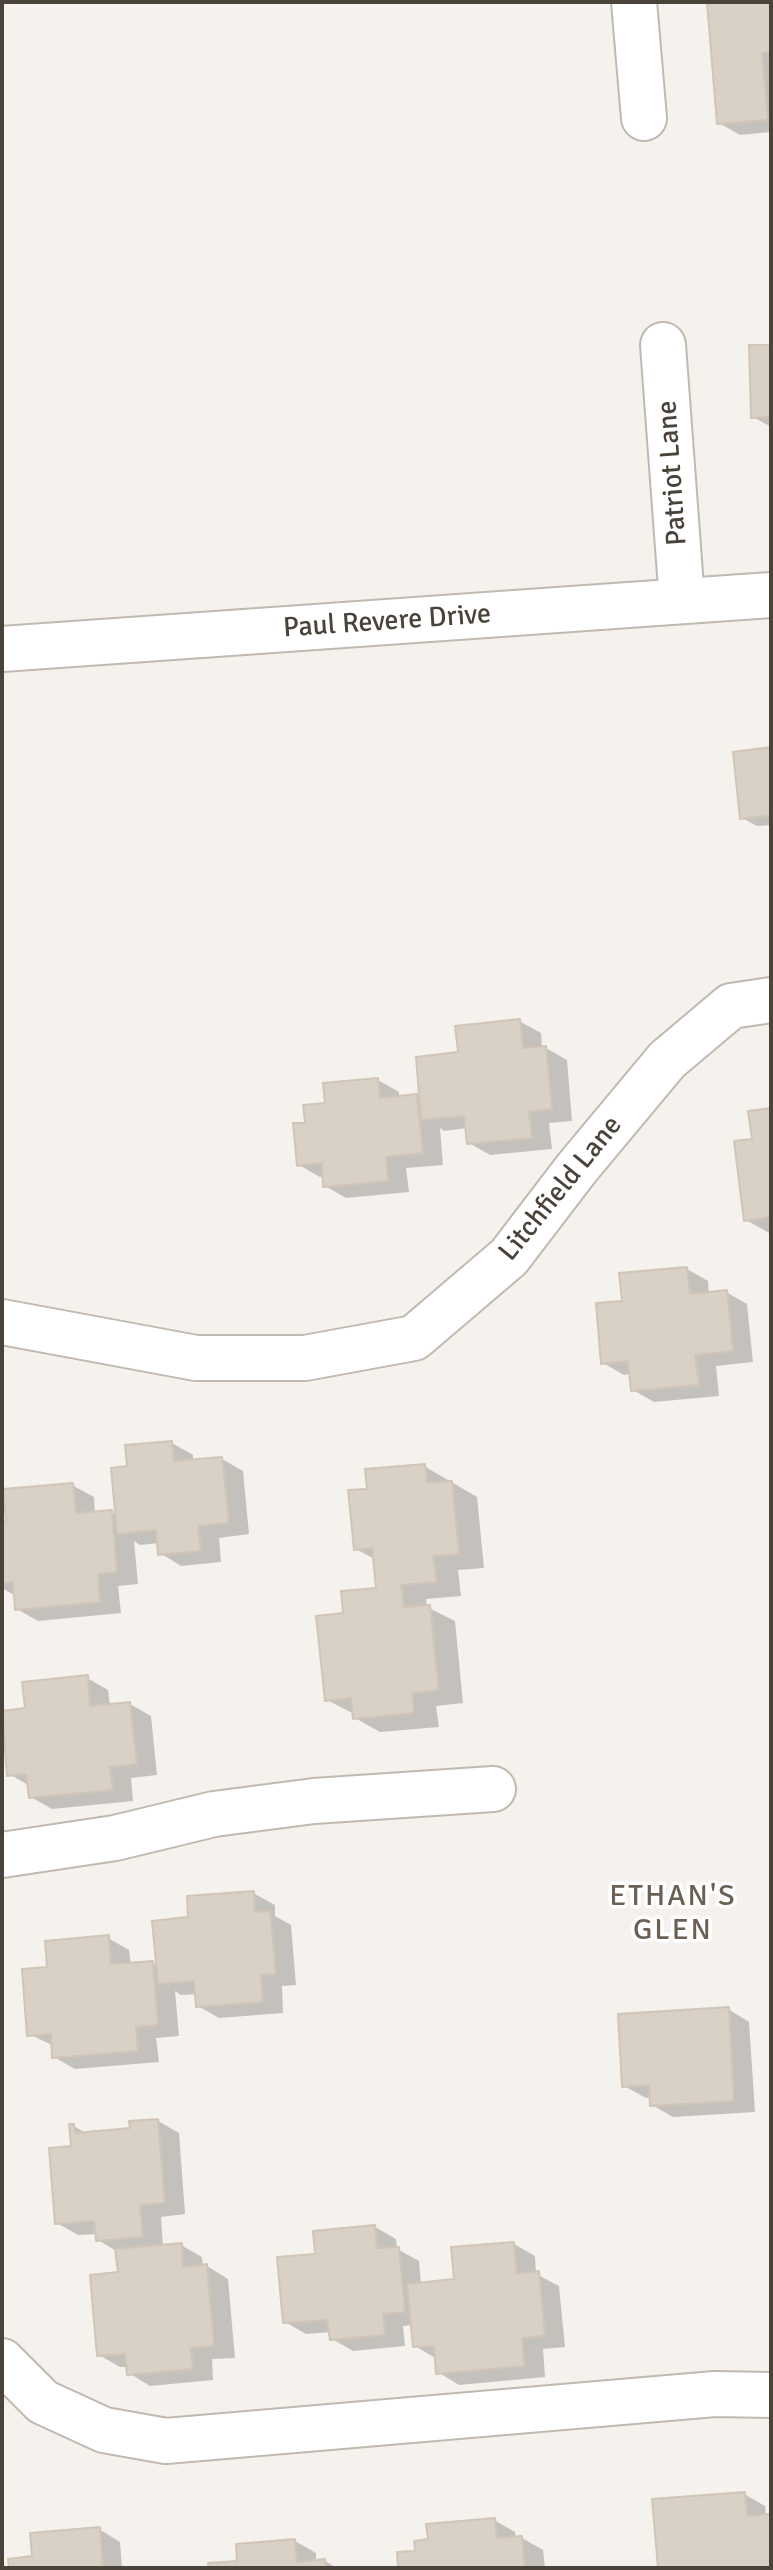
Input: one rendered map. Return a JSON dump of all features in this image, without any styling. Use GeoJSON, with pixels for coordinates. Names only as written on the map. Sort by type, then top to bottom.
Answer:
{"type":"FeatureCollection","features":[{"type":"Feature","properties":{"kind":"street"},"geometry":{"type":"LineString","coordinates":[[634,2],[644,118]]}},
{"type":"Feature","properties":{"kind":"street","name":"Patriot Lane"},"geometry":{"type":"LineString","coordinates":[[663,345],[682,601]]}},
{"type":"Feature","properties":{"kind":"street","name":"Paul Revere Drive"},"geometry":{"type":"LineString","coordinates":[[2,649],[771,595]]}},
{"type":"Feature","properties":{"kind":"street","name":"Litchfield Lane"},"geometry":{"type":"LineString","coordinates":[[2,1322],[196,1358],[305,1358],[414,1338],[509,1257],[577,1168],[667,1060],[731,1006],[771,1000]]}},
{"type":"Feature","properties":{"kind":"street"},"geometry":{"type":"LineString","coordinates":[[2,1855],[115,1838],[214,1814],[314,1801],[493,1789]]}},
{"type":"Feature","properties":{"kind":"street"},"geometry":{"type":"LineString","coordinates":[[2,2361],[43,2402],[104,2430],[166,2441],[715,2394],[771,2395]]}},
{"type":"Feature","properties":{"kind":"building"},"geometry":{"type":"Polygon","coordinates":[[[707,2],[771,2],[771,52],[762,53],[768,120],[717,124],[707,2]]]}},
{"type":"Feature","properties":{"kind":"building"},"geometry":{"type":"Polygon","coordinates":[[[749,345],[771,345],[771,417],[751,418],[749,345]]]}},
{"type":"Feature","properties":{"kind":"building"},"geometry":{"type":"Polygon","coordinates":[[[771,747],[771,815],[740,819],[733,752],[771,747]]]}},
{"type":"Feature","properties":{"kind":"building"},"geometry":{"type":"Polygon","coordinates":[[[520,1019],[523,1048],[546,1046],[552,1109],[529,1112],[532,1138],[467,1144],[464,1116],[421,1120],[416,1057],[458,1052],[455,1026],[520,1019]]]}},
{"type":"Feature","properties":{"kind":"building"},"geometry":{"type":"Polygon","coordinates":[[[378,1078],[380,1098],[417,1094],[423,1153],[386,1157],[388,1181],[323,1187],[322,1163],[297,1166],[293,1123],[305,1123],[303,1105],[325,1103],[323,1083],[378,1078]]]}},
{"type":"Feature","properties":{"kind":"building"},"geometry":{"type":"Polygon","coordinates":[[[771,1108],[771,1217],[744,1221],[734,1141],[752,1139],[748,1111],[771,1108]]]}},
{"type":"Feature","properties":{"kind":"building"},"geometry":{"type":"Polygon","coordinates":[[[687,1267],[690,1294],[727,1290],[733,1351],[695,1355],[699,1385],[631,1391],[628,1361],[601,1364],[596,1303],[622,1301],[619,1273],[687,1267]]]}},
{"type":"Feature","properties":{"kind":"building"},"geometry":{"type":"Polygon","coordinates":[[[172,1441],[174,1461],[222,1457],[229,1523],[198,1526],[201,1551],[158,1555],[156,1530],[117,1534],[111,1468],[127,1466],[125,1445],[172,1441]]]}},
{"type":"Feature","properties":{"kind":"building"},"geometry":{"type":"Polygon","coordinates":[[[425,1464],[427,1483],[452,1481],[459,1554],[433,1556],[437,1582],[401,1585],[404,1607],[430,1605],[439,1690],[412,1693],[414,1713],[353,1719],[351,1698],[325,1701],[316,1616],[343,1613],[341,1591],[376,1588],[372,1548],[354,1550],[348,1490],[367,1489],[365,1469],[425,1464]]]}},
{"type":"Feature","properties":{"kind":"building"},"geometry":{"type":"Polygon","coordinates":[[[73,1483],[76,1513],[112,1510],[117,1572],[98,1574],[100,1602],[15,1610],[13,1582],[2,1583],[2,1521],[6,1520],[3,1489],[73,1483]]]}},
{"type":"Feature","properties":{"kind":"building"},"geometry":{"type":"Polygon","coordinates":[[[88,1675],[90,1706],[130,1702],[137,1764],[110,1767],[113,1790],[29,1798],[26,1774],[7,1776],[2,1711],[25,1708],[22,1682],[88,1675]]]}},
{"type":"Feature","properties":{"kind":"building"},"geometry":{"type":"Polygon","coordinates":[[[254,1891],[255,1912],[270,1911],[276,1974],[261,1975],[263,2002],[196,2007],[194,1981],[158,1984],[152,1921],[188,1917],[187,1896],[254,1891]]]}},
{"type":"Feature","properties":{"kind":"building"},"geometry":{"type":"Polygon","coordinates":[[[109,1935],[111,1964],[153,1961],[158,2025],[136,2027],[138,2051],[52,2058],[51,2034],[27,2036],[22,1969],[47,1967],[45,1941],[109,1935]]]}},
{"type":"Feature","properties":{"kind":"building"},"geometry":{"type":"Polygon","coordinates":[[[729,2007],[734,2101],[650,2106],[649,2085],[622,2087],[618,2014],[729,2007]]]}},
{"type":"Feature","properties":{"kind":"building"},"geometry":{"type":"Polygon","coordinates":[[[158,2119],[165,2203],[140,2205],[143,2237],[96,2241],[94,2221],[55,2224],[49,2148],[71,2146],[69,2124],[74,2124],[75,2133],[130,2128],[129,2121],[158,2119]]]}},
{"type":"Feature","properties":{"kind":"building"},"geometry":{"type":"Polygon","coordinates":[[[375,2225],[377,2248],[399,2247],[405,2312],[383,2314],[385,2335],[330,2340],[327,2320],[283,2323],[277,2257],[315,2254],[313,2231],[375,2225]]]}},
{"type":"Feature","properties":{"kind":"building"},"geometry":{"type":"Polygon","coordinates":[[[514,2242],[517,2274],[539,2271],[545,2336],[522,2338],[525,2366],[436,2374],[434,2346],[413,2347],[407,2284],[454,2279],[451,2247],[514,2242]]]}},
{"type":"Feature","properties":{"kind":"building"},"geometry":{"type":"Polygon","coordinates":[[[182,2243],[183,2267],[207,2264],[214,2346],[191,2348],[193,2369],[127,2375],[125,2354],[97,2356],[90,2275],[118,2272],[115,2249],[182,2243]]]}},
{"type":"Feature","properties":{"kind":"building"},"geometry":{"type":"Polygon","coordinates":[[[745,2492],[747,2516],[771,2514],[771,2568],[658,2568],[652,2499],[745,2492]]]}},
{"type":"Feature","properties":{"kind":"building"},"geometry":{"type":"Polygon","coordinates":[[[495,2518],[497,2538],[522,2536],[525,2568],[398,2568],[397,2552],[415,2551],[414,2541],[428,2539],[426,2524],[495,2518]]]}},
{"type":"Feature","properties":{"kind":"building"},"geometry":{"type":"Polygon","coordinates":[[[100,2527],[103,2568],[9,2568],[8,2559],[32,2556],[30,2533],[100,2527]]]}},
{"type":"Feature","properties":{"kind":"building"},"geometry":{"type":"Polygon","coordinates":[[[295,2539],[297,2562],[325,2559],[326,2568],[209,2568],[208,2563],[237,2561],[236,2544],[295,2539]]]}},
{"type":"Feature","properties":{"kind":"district","name":"ETHAN'S GLEN"},"geometry":{"type":"Point","coordinates":[673,1914]}}]}
